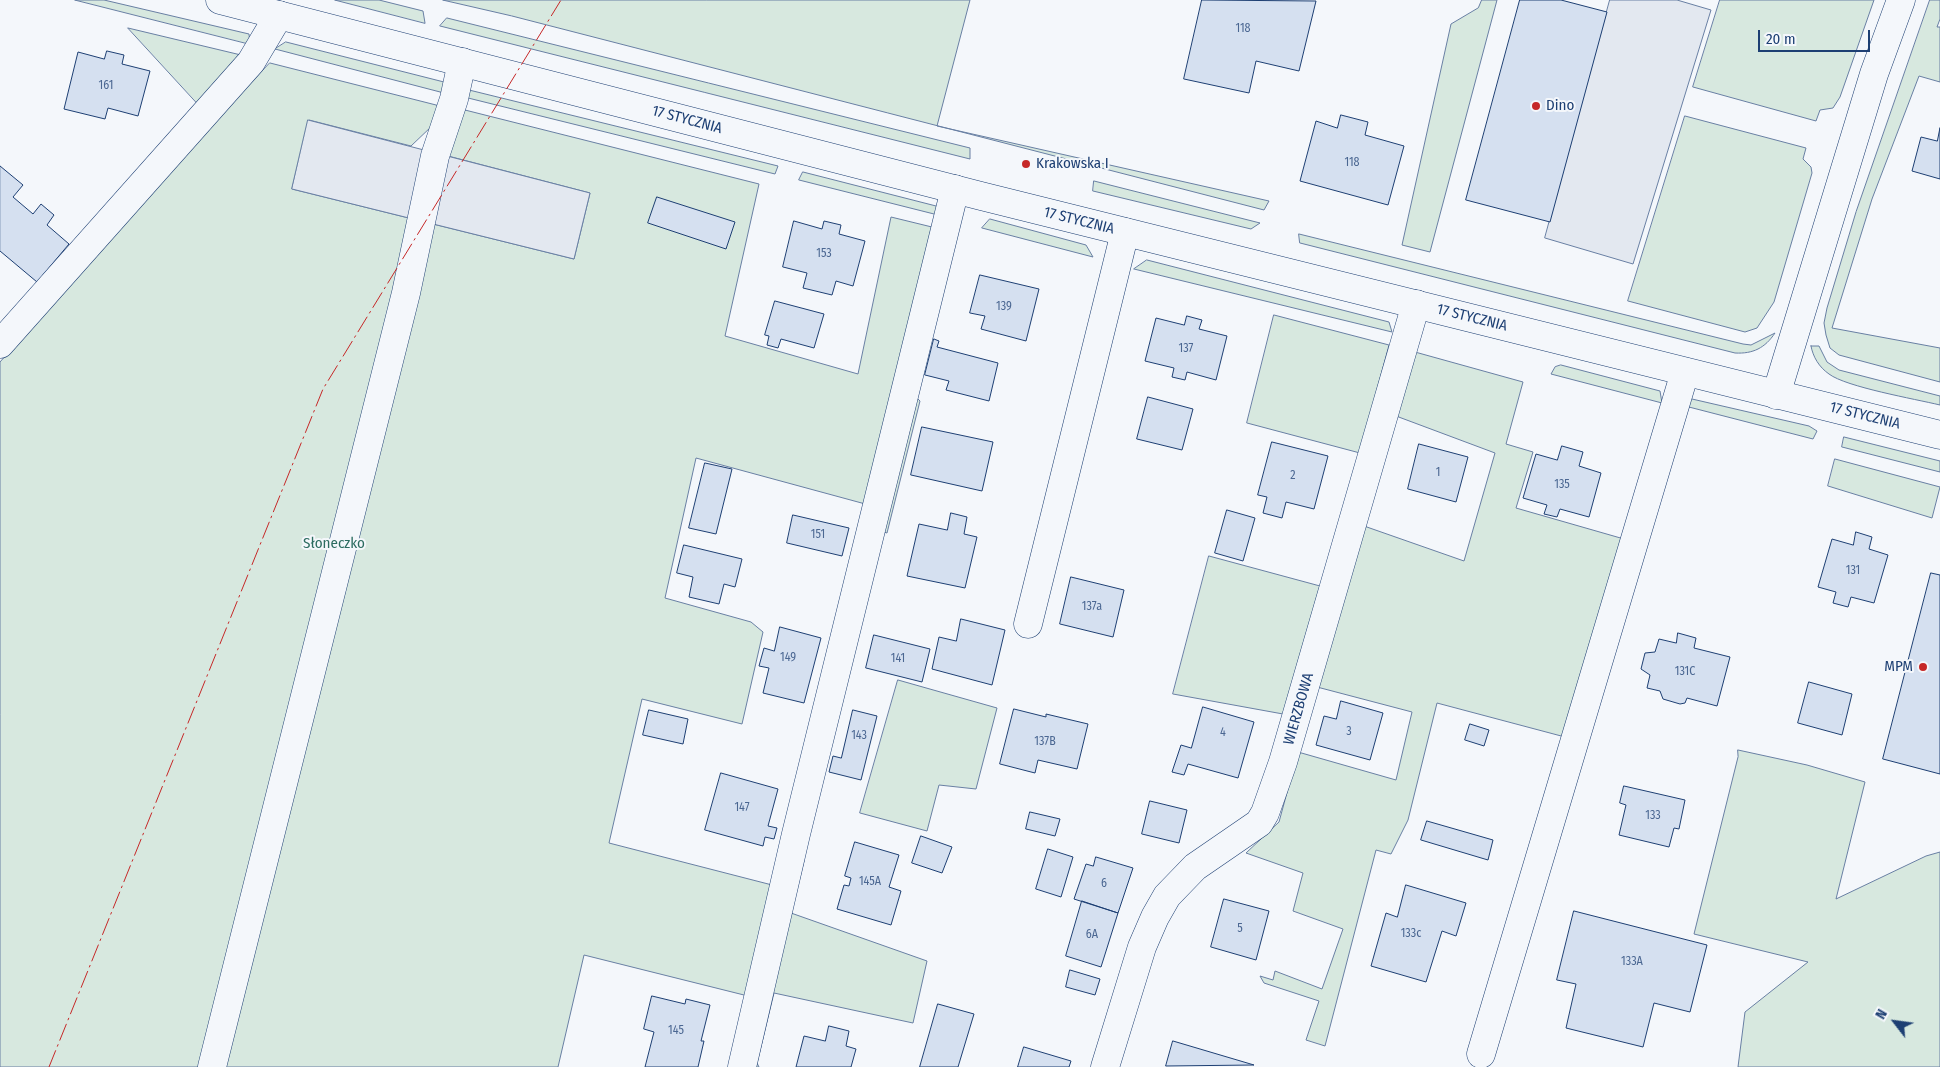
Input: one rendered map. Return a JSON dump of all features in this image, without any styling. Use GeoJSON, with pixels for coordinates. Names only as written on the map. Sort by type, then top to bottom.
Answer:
{"type":"FeatureCollection","features":[{"type":"Feature","properties":{"kind":"main road","name":"17 STYCZNIA"},"geometry":{"type":"LineString","coordinates":[[220,0],[1125,232],[1940,435]]}},
{"type":"Feature","properties":{"kind":"main road"},"geometry":{"type":"LineString","coordinates":[[1776,395],[1874,74],[1901,0]]}},
{"type":"Feature","properties":{"kind":"main road"},"geometry":{"type":"LineString","coordinates":[[0,344],[252,62],[279,15]]}},
{"type":"Feature","properties":{"kind":"main road"},"geometry":{"type":"LineString","coordinates":[[212,1067],[406,293],[436,156],[454,99],[462,62]]}},
{"type":"Feature","properties":{"kind":"main road"},"geometry":{"type":"LineString","coordinates":[[742,1067],[801,816],[955,189]]}},
{"type":"Feature","properties":{"kind":"main road"},"geometry":{"type":"LineString","coordinates":[[1028,624],[1125,232]]}},
{"type":"Feature","properties":{"kind":"main road","name":"WIERZBOWA"},"geometry":{"type":"LineString","coordinates":[[1105,1067],[1142,947],[1155,917],[1167,896],[1195,867],[1250,830],[1265,813],[1294,727],[1416,304]]}},
{"type":"Feature","properties":{"kind":"main road"},"geometry":{"type":"LineString","coordinates":[[1481,1054],[1685,372]]}},
{"type":"Feature","properties":{"kind":"green space"},"geometry":{"type":"Polygon","coordinates":[[[75,0],[104,0],[249,34],[250,44],[75,0]]]}},
{"type":"Feature","properties":{"kind":"green space"},"geometry":{"type":"Polygon","coordinates":[[[335,0],[379,0],[423,11],[425,23],[335,0]]]}},
{"type":"Feature","properties":{"kind":"green space"},"geometry":{"type":"Polygon","coordinates":[[[443,0],[970,0],[937,126],[512,16],[443,0]]]}},
{"type":"Feature","properties":{"kind":"green space"},"geometry":{"type":"Polygon","coordinates":[[[1482,0],[1497,0],[1430,252],[1402,245],[1451,24],[1478,8],[1482,0]]]}},
{"type":"Feature","properties":{"kind":"green space"},"geometry":{"type":"Polygon","coordinates":[[[1720,0],[1874,0],[1840,97],[1833,108],[1820,110],[1816,121],[1693,87],[1720,0]]]}},
{"type":"Feature","properties":{"kind":"green space"},"geometry":{"type":"Polygon","coordinates":[[[1930,0],[1940,0],[1940,19],[1937,27],[1940,27],[1940,82],[1919,76],[1872,199],[1832,328],[1940,348],[1940,382],[1839,355],[1830,348],[1824,323],[1856,212],[1930,0]]]}},
{"type":"Feature","properties":{"kind":"green space"},"geometry":{"type":"Polygon","coordinates":[[[447,18],[970,148],[970,159],[440,26],[447,18]]]}},
{"type":"Feature","properties":{"kind":"green space"},"geometry":{"type":"Polygon","coordinates":[[[128,28],[241,55],[199,105],[128,28]]]}},
{"type":"Feature","properties":{"kind":"green space"},"geometry":{"type":"Polygon","coordinates":[[[286,42],[444,82],[444,93],[275,49],[286,42]]]}},
{"type":"Feature","properties":{"kind":"green space","name":"Słoneczko"},"geometry":{"type":"Polygon","coordinates":[[[270,63],[444,107],[433,125],[411,146],[309,120],[292,189],[574,259],[590,193],[448,156],[461,109],[759,184],[725,336],[858,374],[891,217],[936,228],[869,505],[696,458],[665,598],[751,622],[763,632],[742,724],[642,699],[609,843],[776,886],[748,996],[584,955],[558,1067],[0,1067],[0,362],[176,162],[270,63]]]}},
{"type":"Feature","properties":{"kind":"green space"},"geometry":{"type":"Polygon","coordinates":[[[469,90],[778,166],[775,174],[464,97],[469,90]]]}},
{"type":"Feature","properties":{"kind":"green space"},"geometry":{"type":"Polygon","coordinates":[[[1685,116],[1806,148],[1803,159],[1811,167],[1812,173],[1774,302],[1757,328],[1745,332],[1628,301],[1685,116]]]}},
{"type":"Feature","properties":{"kind":"green space"},"geometry":{"type":"Polygon","coordinates":[[[948,129],[1269,201],[1264,210],[948,129]]]}},
{"type":"Feature","properties":{"kind":"green space"},"geometry":{"type":"Polygon","coordinates":[[[803,172],[940,207],[938,215],[799,180],[803,172]]]}},
{"type":"Feature","properties":{"kind":"green space"},"geometry":{"type":"Polygon","coordinates":[[[1094,181],[1260,223],[1251,229],[1093,191],[1094,181]]]}},
{"type":"Feature","properties":{"kind":"green space"},"geometry":{"type":"Polygon","coordinates":[[[990,219],[1086,245],[1093,257],[982,228],[990,219]]]}},
{"type":"Feature","properties":{"kind":"green space"},"geometry":{"type":"Polygon","coordinates":[[[1299,234],[1743,344],[1751,345],[1775,333],[1767,343],[1758,349],[1735,353],[1300,243],[1299,234]]]}},
{"type":"Feature","properties":{"kind":"green space"},"geometry":{"type":"Polygon","coordinates":[[[1147,260],[1389,322],[1392,332],[1134,269],[1147,260]]]}},
{"type":"Feature","properties":{"kind":"green space"},"geometry":{"type":"Polygon","coordinates":[[[1274,315],[1389,345],[1360,453],[1247,423],[1274,315]]]}},
{"type":"Feature","properties":{"kind":"green space"},"geometry":{"type":"Polygon","coordinates":[[[1811,346],[1819,346],[1827,362],[1839,370],[1940,396],[1940,405],[1865,388],[1838,379],[1819,365],[1811,346]]]}},
{"type":"Feature","properties":{"kind":"green space"},"geometry":{"type":"Polygon","coordinates":[[[1415,352],[1523,382],[1506,444],[1533,452],[1516,508],[1624,539],[1565,737],[1437,703],[1408,820],[1391,854],[1376,850],[1325,1046],[1306,1040],[1319,1001],[1264,983],[1260,976],[1273,980],[1275,971],[1322,989],[1343,929],[1293,911],[1303,873],[1246,853],[1279,822],[1298,752],[1396,780],[1412,712],[1317,687],[1364,526],[1464,561],[1495,453],[1396,416],[1415,352]]]}},
{"type":"Feature","properties":{"kind":"green space"},"geometry":{"type":"Polygon","coordinates":[[[1561,365],[1660,391],[1662,403],[1551,374],[1555,367],[1561,365]]]}},
{"type":"Feature","properties":{"kind":"green space"},"geometry":{"type":"Polygon","coordinates":[[[916,397],[920,401],[887,533],[880,531],[916,397]]]}},
{"type":"Feature","properties":{"kind":"green space"},"geometry":{"type":"Polygon","coordinates":[[[1692,399],[1809,426],[1817,431],[1813,439],[1685,406],[1692,399]]]}},
{"type":"Feature","properties":{"kind":"green space"},"geometry":{"type":"Polygon","coordinates":[[[1844,437],[1940,461],[1940,472],[1842,447],[1844,437]]]}},
{"type":"Feature","properties":{"kind":"green space"},"geometry":{"type":"Polygon","coordinates":[[[1835,459],[1940,487],[1932,518],[1828,486],[1835,459]]]}},
{"type":"Feature","properties":{"kind":"green space"},"geometry":{"type":"Polygon","coordinates":[[[1209,556],[1320,586],[1283,714],[1173,694],[1209,556]]]}},
{"type":"Feature","properties":{"kind":"green space"},"geometry":{"type":"Polygon","coordinates":[[[898,680],[997,708],[976,789],[939,785],[927,831],[860,813],[898,680]]]}},
{"type":"Feature","properties":{"kind":"green space"},"geometry":{"type":"Polygon","coordinates":[[[1738,750],[1807,765],[1865,782],[1836,899],[1926,856],[1940,852],[1940,1067],[1738,1067],[1745,1012],[1808,962],[1694,934],[1738,757],[1738,750]]]}},
{"type":"Feature","properties":{"kind":"green space"},"geometry":{"type":"Polygon","coordinates":[[[804,861],[791,913],[927,961],[913,1023],[774,993],[757,1063],[759,1067],[752,1067],[799,863],[804,861]]]}},
{"type":"Feature","properties":{"kind":"shaded area"},"geometry":{"type":"Polygon","coordinates":[[[1610,0],[1677,0],[1711,10],[1633,264],[1545,238],[1610,0]]]}},
{"type":"Feature","properties":{"kind":"shaded area"},"geometry":{"type":"Polygon","coordinates":[[[308,120],[590,193],[574,259],[292,189],[308,120]]]}},
{"type":"Feature","properties":{"kind":"building"},"geometry":{"type":"Polygon","coordinates":[[[1202,0],[1316,1],[1299,71],[1256,61],[1249,93],[1184,79],[1202,0]]]}},
{"type":"Feature","properties":{"kind":"building","name":"Dino"},"geometry":{"type":"Polygon","coordinates":[[[1520,0],[1561,0],[1607,12],[1550,222],[1466,200],[1520,0]]]}},
{"type":"Feature","properties":{"kind":"building"},"geometry":{"type":"Polygon","coordinates":[[[107,51],[124,55],[122,64],[150,71],[138,116],[108,108],[105,119],[64,109],[78,52],[104,59],[107,51]]]}},
{"type":"Feature","properties":{"kind":"building"},"geometry":{"type":"Polygon","coordinates":[[[1341,115],[1368,122],[1365,135],[1404,146],[1388,205],[1300,181],[1316,121],[1337,128],[1341,115]]]}},
{"type":"Feature","properties":{"kind":"building"},"geometry":{"type":"Polygon","coordinates":[[[1940,128],[1940,179],[1912,171],[1921,137],[1937,141],[1940,128]]]}},
{"type":"Feature","properties":{"kind":"building"},"geometry":{"type":"Polygon","coordinates":[[[0,166],[23,185],[13,197],[33,214],[41,204],[54,215],[47,225],[69,244],[37,282],[0,251],[0,166]]]}},
{"type":"Feature","properties":{"kind":"building"},"geometry":{"type":"Polygon","coordinates":[[[657,197],[735,222],[726,249],[648,223],[657,197]]]}},
{"type":"Feature","properties":{"kind":"building"},"geometry":{"type":"Polygon","coordinates":[[[794,221],[822,229],[824,221],[841,225],[839,234],[865,241],[853,286],[836,281],[832,295],[803,288],[807,273],[783,267],[794,221]]]}},
{"type":"Feature","properties":{"kind":"building"},"geometry":{"type":"Polygon","coordinates":[[[980,275],[1039,289],[1026,341],[981,329],[985,316],[970,313],[980,275]]]}},
{"type":"Feature","properties":{"kind":"building"},"geometry":{"type":"Polygon","coordinates":[[[775,301],[824,314],[814,348],[781,339],[778,348],[767,345],[769,336],[765,335],[775,301]]]}},
{"type":"Feature","properties":{"kind":"building"},"geometry":{"type":"Polygon","coordinates":[[[1187,316],[1202,320],[1199,329],[1227,336],[1216,380],[1187,372],[1185,380],[1172,377],[1174,368],[1145,361],[1156,318],[1184,325],[1187,316]]]}},
{"type":"Feature","properties":{"kind":"building"},"geometry":{"type":"Polygon","coordinates":[[[934,339],[939,341],[937,347],[998,363],[989,401],[946,390],[949,381],[925,375],[934,339]]]}},
{"type":"Feature","properties":{"kind":"building"},"geometry":{"type":"Polygon","coordinates":[[[1148,397],[1193,409],[1182,450],[1137,439],[1148,397]]]}},
{"type":"Feature","properties":{"kind":"building"},"geometry":{"type":"Polygon","coordinates":[[[922,427],[993,442],[982,491],[911,475],[922,427]]]}},
{"type":"Feature","properties":{"kind":"building"},"geometry":{"type":"Polygon","coordinates":[[[1272,442],[1328,456],[1314,509],[1286,502],[1282,518],[1263,513],[1267,497],[1258,495],[1272,442]]]}},
{"type":"Feature","properties":{"kind":"building"},"geometry":{"type":"Polygon","coordinates":[[[1419,444],[1468,457],[1456,502],[1408,489],[1419,444]]]}},
{"type":"Feature","properties":{"kind":"building"},"geometry":{"type":"Polygon","coordinates":[[[1562,446],[1583,452],[1579,466],[1601,473],[1589,517],[1560,509],[1557,517],[1544,514],[1547,505],[1523,498],[1536,454],[1557,460],[1562,446]]]}},
{"type":"Feature","properties":{"kind":"building"},"geometry":{"type":"Polygon","coordinates":[[[705,463],[732,469],[716,534],[689,528],[705,463]]]}},
{"type":"Feature","properties":{"kind":"building"},"geometry":{"type":"Polygon","coordinates":[[[1227,510],[1255,518],[1243,561],[1215,553],[1227,510]]]}},
{"type":"Feature","properties":{"kind":"building"},"geometry":{"type":"Polygon","coordinates":[[[951,513],[967,517],[964,534],[977,537],[965,588],[907,576],[919,524],[947,530],[951,513]]]}},
{"type":"Feature","properties":{"kind":"building"},"geometry":{"type":"Polygon","coordinates":[[[793,515],[849,528],[842,556],[787,543],[793,515]]]}},
{"type":"Feature","properties":{"kind":"building"},"geometry":{"type":"Polygon","coordinates":[[[1856,532],[1872,537],[1869,549],[1888,555],[1874,603],[1851,597],[1848,607],[1833,603],[1836,592],[1818,587],[1832,539],[1853,545],[1856,532]]]}},
{"type":"Feature","properties":{"kind":"building"},"geometry":{"type":"Polygon","coordinates":[[[684,545],[742,559],[735,587],[724,584],[719,604],[689,597],[693,577],[677,573],[684,545]]]}},
{"type":"Feature","properties":{"kind":"building","name":"MPM"},"geometry":{"type":"Polygon","coordinates":[[[1931,573],[1940,575],[1940,774],[1883,759],[1931,573]]]}},
{"type":"Feature","properties":{"kind":"building"},"geometry":{"type":"Polygon","coordinates":[[[1071,577],[1124,590],[1113,637],[1060,624],[1071,577]]]}},
{"type":"Feature","properties":{"kind":"building"},"geometry":{"type":"Polygon","coordinates":[[[961,619],[1005,630],[992,685],[932,669],[939,637],[956,641],[961,619]]]}},
{"type":"Feature","properties":{"kind":"building"},"geometry":{"type":"Polygon","coordinates":[[[780,627],[821,638],[804,703],[763,693],[769,668],[759,666],[764,648],[774,651],[780,627]]]}},
{"type":"Feature","properties":{"kind":"building"},"geometry":{"type":"Polygon","coordinates":[[[1678,633],[1696,638],[1694,648],[1730,657],[1717,706],[1687,698],[1685,703],[1680,704],[1663,699],[1660,691],[1647,688],[1650,675],[1641,669],[1645,653],[1655,652],[1659,639],[1676,643],[1678,633]]]}},
{"type":"Feature","properties":{"kind":"building"},"geometry":{"type":"Polygon","coordinates":[[[874,635],[930,649],[922,682],[866,668],[874,635]]]}},
{"type":"Feature","properties":{"kind":"building"},"geometry":{"type":"Polygon","coordinates":[[[1809,682],[1852,694],[1842,735],[1798,723],[1809,682]]]}},
{"type":"Feature","properties":{"kind":"building"},"geometry":{"type":"Polygon","coordinates":[[[1341,701],[1383,713],[1370,760],[1316,745],[1324,716],[1336,719],[1341,701]]]}},
{"type":"Feature","properties":{"kind":"building"},"geometry":{"type":"Polygon","coordinates":[[[1203,707],[1254,722],[1238,778],[1188,764],[1184,775],[1172,772],[1181,745],[1191,748],[1203,707]]]}},
{"type":"Feature","properties":{"kind":"building"},"geometry":{"type":"Polygon","coordinates":[[[1014,709],[1088,724],[1077,769],[1038,760],[1035,773],[1000,764],[1014,709]]]}},
{"type":"Feature","properties":{"kind":"building"},"geometry":{"type":"Polygon","coordinates":[[[649,710],[688,719],[683,744],[643,735],[649,710]]]}},
{"type":"Feature","properties":{"kind":"building"},"geometry":{"type":"Polygon","coordinates":[[[853,710],[877,716],[861,780],[829,772],[833,756],[841,758],[853,710]]]}},
{"type":"Feature","properties":{"kind":"building"},"geometry":{"type":"Polygon","coordinates":[[[1470,724],[1489,730],[1484,746],[1465,740],[1470,724]]]}},
{"type":"Feature","properties":{"kind":"building"},"geometry":{"type":"Polygon","coordinates":[[[721,773],[778,789],[768,826],[777,828],[774,839],[765,837],[763,846],[705,830],[721,773]]]}},
{"type":"Feature","properties":{"kind":"building"},"geometry":{"type":"Polygon","coordinates":[[[1624,786],[1685,800],[1679,829],[1674,828],[1669,847],[1619,835],[1626,805],[1620,803],[1624,786]]]}},
{"type":"Feature","properties":{"kind":"building"},"geometry":{"type":"Polygon","coordinates":[[[1150,801],[1187,810],[1179,843],[1142,834],[1150,801]]]}},
{"type":"Feature","properties":{"kind":"building"},"geometry":{"type":"Polygon","coordinates":[[[1030,812],[1060,819],[1055,836],[1026,829],[1030,812]]]}},
{"type":"Feature","properties":{"kind":"building"},"geometry":{"type":"Polygon","coordinates":[[[1427,821],[1493,840],[1488,860],[1421,840],[1427,821]]]}},
{"type":"Feature","properties":{"kind":"building"},"geometry":{"type":"Polygon","coordinates":[[[921,836],[952,847],[942,873],[912,863],[921,836]]]}},
{"type":"Feature","properties":{"kind":"building"},"geometry":{"type":"Polygon","coordinates":[[[855,842],[899,855],[889,887],[901,891],[891,925],[837,909],[844,885],[849,886],[851,878],[845,876],[855,842]]]}},
{"type":"Feature","properties":{"kind":"building"},"geometry":{"type":"Polygon","coordinates":[[[1048,849],[1073,857],[1061,897],[1036,889],[1048,849]]]}},
{"type":"Feature","properties":{"kind":"building"},"geometry":{"type":"Polygon","coordinates":[[[1096,857],[1133,868],[1118,913],[1074,899],[1086,864],[1093,866],[1096,857]]]}},
{"type":"Feature","properties":{"kind":"building"},"geometry":{"type":"Polygon","coordinates":[[[1406,885],[1466,903],[1456,936],[1442,931],[1426,982],[1371,966],[1386,913],[1397,917],[1406,885]]]}},
{"type":"Feature","properties":{"kind":"building"},"geometry":{"type":"Polygon","coordinates":[[[1224,899],[1269,911],[1256,960],[1211,947],[1224,899]]]}},
{"type":"Feature","properties":{"kind":"building"},"geometry":{"type":"Polygon","coordinates":[[[1082,901],[1118,913],[1101,967],[1066,956],[1082,901]]]}},
{"type":"Feature","properties":{"kind":"building"},"geometry":{"type":"Polygon","coordinates":[[[1574,911],[1707,945],[1690,1012],[1654,1003],[1643,1047],[1566,1028],[1576,984],[1557,980],[1574,911]]]}},
{"type":"Feature","properties":{"kind":"building"},"geometry":{"type":"Polygon","coordinates":[[[1070,970],[1100,979],[1095,995],[1066,987],[1070,970]]]}},
{"type":"Feature","properties":{"kind":"building"},"geometry":{"type":"Polygon","coordinates":[[[652,996],[685,1004],[686,999],[710,1005],[701,1041],[704,1041],[698,1067],[645,1067],[654,1032],[644,1029],[652,996]]]}},
{"type":"Feature","properties":{"kind":"building"},"geometry":{"type":"Polygon","coordinates":[[[938,1004],[974,1014],[958,1067],[920,1067],[938,1004]]]}},
{"type":"Feature","properties":{"kind":"building"},"geometry":{"type":"Polygon","coordinates":[[[829,1026],[849,1031],[846,1046],[856,1049],[851,1067],[796,1067],[804,1036],[825,1041],[829,1026]]]}},
{"type":"Feature","properties":{"kind":"building"},"geometry":{"type":"Polygon","coordinates":[[[1173,1041],[1254,1065],[1166,1066],[1173,1041]]]}},
{"type":"Feature","properties":{"kind":"building"},"geometry":{"type":"Polygon","coordinates":[[[1024,1047],[1071,1061],[1069,1067],[1018,1067],[1024,1047]]]}},
{"type":"Feature","properties":{"kind":"power"},"geometry":{"type":"LineString","coordinates":[[49,1067],[323,389],[561,0]]}},
{"type":"Feature","properties":{"kind":"place","name":"Dino"},"geometry":{"type":"Point","coordinates":[1536,106]}},
{"type":"Feature","properties":{"kind":"place","name":"Krakowska I"},"geometry":{"type":"Point","coordinates":[1026,164]}},
{"type":"Feature","properties":{"kind":"place","name":"MPM"},"geometry":{"type":"Point","coordinates":[1923,667]}}]}
